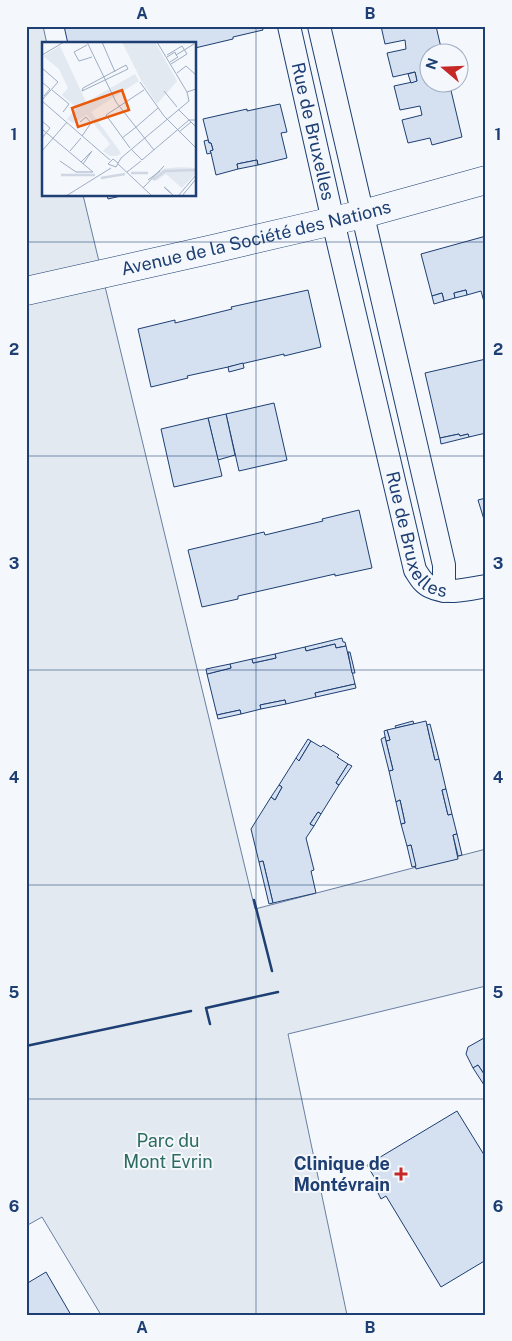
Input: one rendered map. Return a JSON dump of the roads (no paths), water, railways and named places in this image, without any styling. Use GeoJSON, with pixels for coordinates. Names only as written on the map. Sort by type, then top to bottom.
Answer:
{"type":"FeatureCollection","features":[{"type":"Feature","properties":{"kind":"street","name":"Rue de Bruxelles"},"geometry":{"type":"LineString","coordinates":[[289,26],[415,570],[430,588],[444,591],[444,565],[319,26]]}},
{"type":"Feature","properties":{"kind":"street","name":"Avenue de la Société des Nations"},"geometry":{"type":"LineString","coordinates":[[26,291],[204,252],[363,214],[486,180]]}},
{"type":"Feature","properties":{"kind":"street"},"geometry":{"type":"LineString","coordinates":[[444,591],[466,590],[486,586]]}},
{"type":"Feature","properties":{"kind":"place","name":"Clinique de Montévrain"},"geometry":{"type":"Point","coordinates":[401,1174]}},
{"type":"Feature","properties":{"kind":"park label","name":"Parc du Mont Evrin"},"geometry":{"type":"Point","coordinates":[168,1151]}}]}
